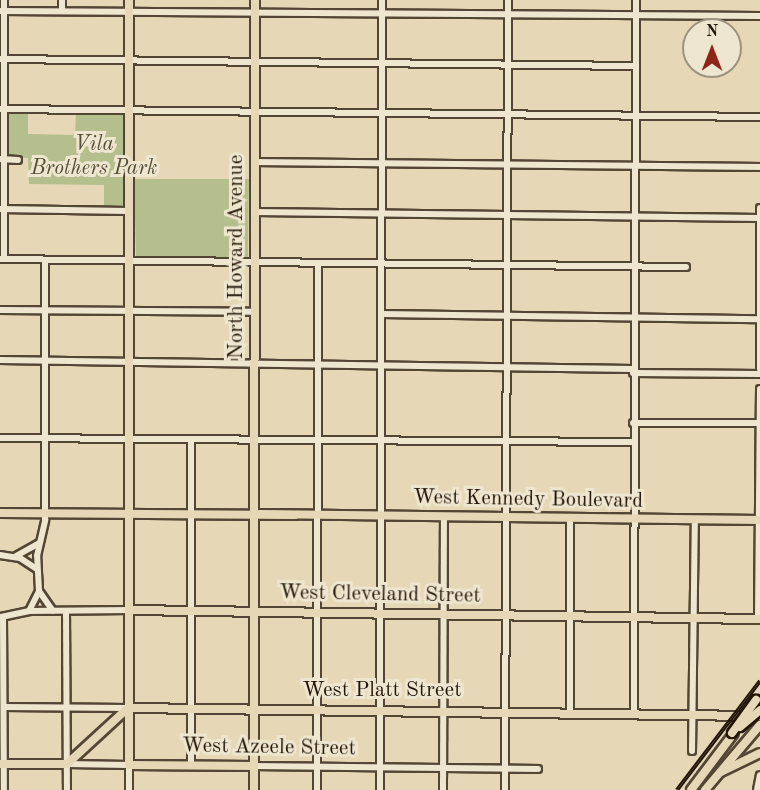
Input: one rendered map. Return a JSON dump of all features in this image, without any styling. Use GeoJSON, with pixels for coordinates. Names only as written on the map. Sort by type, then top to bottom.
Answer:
{"type":"FeatureCollection","features":[{"type":"Feature","properties":{"kind":"highway"},"geometry":{"type":"LineString","coordinates":[[691,790],[758,698]]}},
{"type":"Feature","properties":{"kind":"highway"},"geometry":{"type":"LineString","coordinates":[[732,735],[760,710]]}},
{"type":"Feature","properties":{"kind":"highway"},"geometry":{"type":"LineString","coordinates":[[705,790],[757,728]]}},
{"type":"Feature","properties":{"kind":"highway"},"geometry":{"type":"LineString","coordinates":[[714,778],[760,753]]}},
{"type":"Feature","properties":{"kind":"main road"},"geometry":{"type":"LineString","coordinates":[[129,0],[129,765]]}},
{"type":"Feature","properties":{"kind":"main road","name":"North Howard Avenue"},"geometry":{"type":"LineString","coordinates":[[254,790],[257,515],[255,0]]}},
{"type":"Feature","properties":{"kind":"main road","name":"West Kennedy Boulevard"},"geometry":{"type":"LineString","coordinates":[[0,513],[760,520]]}},
{"type":"Feature","properties":{"kind":"main road","name":"West Cleveland Street"},"geometry":{"type":"LineString","coordinates":[[129,610],[759,619]]}},
{"type":"Feature","properties":{"kind":"main road"},"geometry":{"type":"LineString","coordinates":[[67,764],[128,708]]}},
{"type":"Feature","properties":{"kind":"main road","name":"West Platt Street"},"geometry":{"type":"LineString","coordinates":[[128,708],[570,711],[760,716]]}},
{"type":"Feature","properties":{"kind":"main road","name":"West Azeele Street"},"geometry":{"type":"LineString","coordinates":[[2,764],[67,764]]}},
{"type":"Feature","properties":{"kind":"main road","name":"West Azeele Street"},"geometry":{"type":"LineString","coordinates":[[129,765],[254,766]]}},
{"type":"Feature","properties":{"kind":"street"},"geometry":{"type":"LineString","coordinates":[[3,0],[2,259],[686,267]]}},
{"type":"Feature","properties":{"kind":"street"},"geometry":{"type":"LineString","coordinates":[[62,11],[63,0]]}},
{"type":"Feature","properties":{"kind":"street"},"geometry":{"type":"LineString","coordinates":[[380,790],[382,0]]}},
{"type":"Feature","properties":{"kind":"street"},"geometry":{"type":"LineString","coordinates":[[505,790],[508,0]]}},
{"type":"Feature","properties":{"kind":"street"},"geometry":{"type":"LineString","coordinates":[[634,714],[633,216],[636,0]]}},
{"type":"Feature","properties":{"kind":"street"},"geometry":{"type":"LineString","coordinates":[[2,11],[129,10],[760,16]]}},
{"type":"Feature","properties":{"kind":"street"},"geometry":{"type":"LineString","coordinates":[[2,59],[635,66]]}},
{"type":"Feature","properties":{"kind":"street"},"geometry":{"type":"LineString","coordinates":[[2,109],[760,117]]}},
{"type":"Feature","properties":{"kind":"street"},"geometry":{"type":"LineString","coordinates":[[2,159],[18,160]]}},
{"type":"Feature","properties":{"kind":"street"},"geometry":{"type":"LineString","coordinates":[[255,162],[760,167]]}},
{"type":"Feature","properties":{"kind":"street"},"geometry":{"type":"LineString","coordinates":[[760,208],[760,369]]}},
{"type":"Feature","properties":{"kind":"street"},"geometry":{"type":"LineString","coordinates":[[2,209],[128,211]]}},
{"type":"Feature","properties":{"kind":"street"},"geometry":{"type":"LineString","coordinates":[[255,212],[760,218]]}},
{"type":"Feature","properties":{"kind":"street"},"geometry":{"type":"LineString","coordinates":[[45,260],[44,513],[37,569],[39,591],[53,611]]}},
{"type":"Feature","properties":{"kind":"street"},"geometry":{"type":"LineString","coordinates":[[317,790],[318,263]]}},
{"type":"Feature","properties":{"kind":"street"},"geometry":{"type":"LineString","coordinates":[[0,310],[255,312]]}},
{"type":"Feature","properties":{"kind":"street"},"geometry":{"type":"LineString","coordinates":[[381,314],[760,319]]}},
{"type":"Feature","properties":{"kind":"street"},"geometry":{"type":"LineString","coordinates":[[0,360],[507,367],[760,374]]}},
{"type":"Feature","properties":{"kind":"street"},"geometry":{"type":"LineString","coordinates":[[759,619],[760,389]]}},
{"type":"Feature","properties":{"kind":"street"},"geometry":{"type":"LineString","coordinates":[[633,423],[760,423]]}},
{"type":"Feature","properties":{"kind":"street"},"geometry":{"type":"LineString","coordinates":[[0,438],[633,442]]}},
{"type":"Feature","properties":{"kind":"street"},"geometry":{"type":"LineString","coordinates":[[191,439],[192,766]]}},
{"type":"Feature","properties":{"kind":"street"},"geometry":{"type":"LineString","coordinates":[[443,790],[444,517]]}},
{"type":"Feature","properties":{"kind":"street"},"geometry":{"type":"LineString","coordinates":[[570,518],[570,711]]}},
{"type":"Feature","properties":{"kind":"street"},"geometry":{"type":"LineString","coordinates":[[692,751],[695,519]]}},
{"type":"Feature","properties":{"kind":"street"},"geometry":{"type":"LineString","coordinates":[[15,556],[39,543]]}},
{"type":"Feature","properties":{"kind":"street"},"geometry":{"type":"LineString","coordinates":[[0,555],[15,556],[37,569]]}},
{"type":"Feature","properties":{"kind":"street"},"geometry":{"type":"LineString","coordinates":[[29,611],[39,591]]}},
{"type":"Feature","properties":{"kind":"street","name":"West Cleveland Street"},"geometry":{"type":"LineString","coordinates":[[1,617],[29,611],[129,610]]}},
{"type":"Feature","properties":{"kind":"street"},"geometry":{"type":"LineString","coordinates":[[66,611],[67,790]]}},
{"type":"Feature","properties":{"kind":"street"},"geometry":{"type":"LineString","coordinates":[[1,617],[4,790]]}},
{"type":"Feature","properties":{"kind":"street","name":"West Platt Street"},"geometry":{"type":"LineString","coordinates":[[4,707],[128,708]]}},
{"type":"Feature","properties":{"kind":"street","name":"West Azeele Street"},"geometry":{"type":"LineString","coordinates":[[67,764],[129,765]]}},
{"type":"Feature","properties":{"kind":"street"},"geometry":{"type":"LineString","coordinates":[[129,765],[129,790]]}},
{"type":"Feature","properties":{"kind":"street","name":"West Azeele Street"},"geometry":{"type":"LineString","coordinates":[[254,766],[538,769]]}},
{"type":"Feature","properties":{"kind":"street"},"geometry":{"type":"LineString","coordinates":[[757,790],[758,775]]}},
{"type":"Feature","properties":{"kind":"green space","name":"Vila Brothers Park"},"geometry":{"type":"Polygon","coordinates":[[[28,111],[28,134],[75,135],[76,111],[123,114],[123,207],[104,208],[104,185],[29,184],[28,158],[6,157],[6,114],[28,111]]]}},
{"type":"Feature","properties":{"kind":"green space"},"geometry":{"type":"Polygon","coordinates":[[[134,179],[249,179],[248,257],[136,257],[134,179]]]}},
{"type":"Feature","properties":{"kind":"railway"},"geometry":{"type":"LineString","coordinates":[[677,790],[760,681]]}}]}
